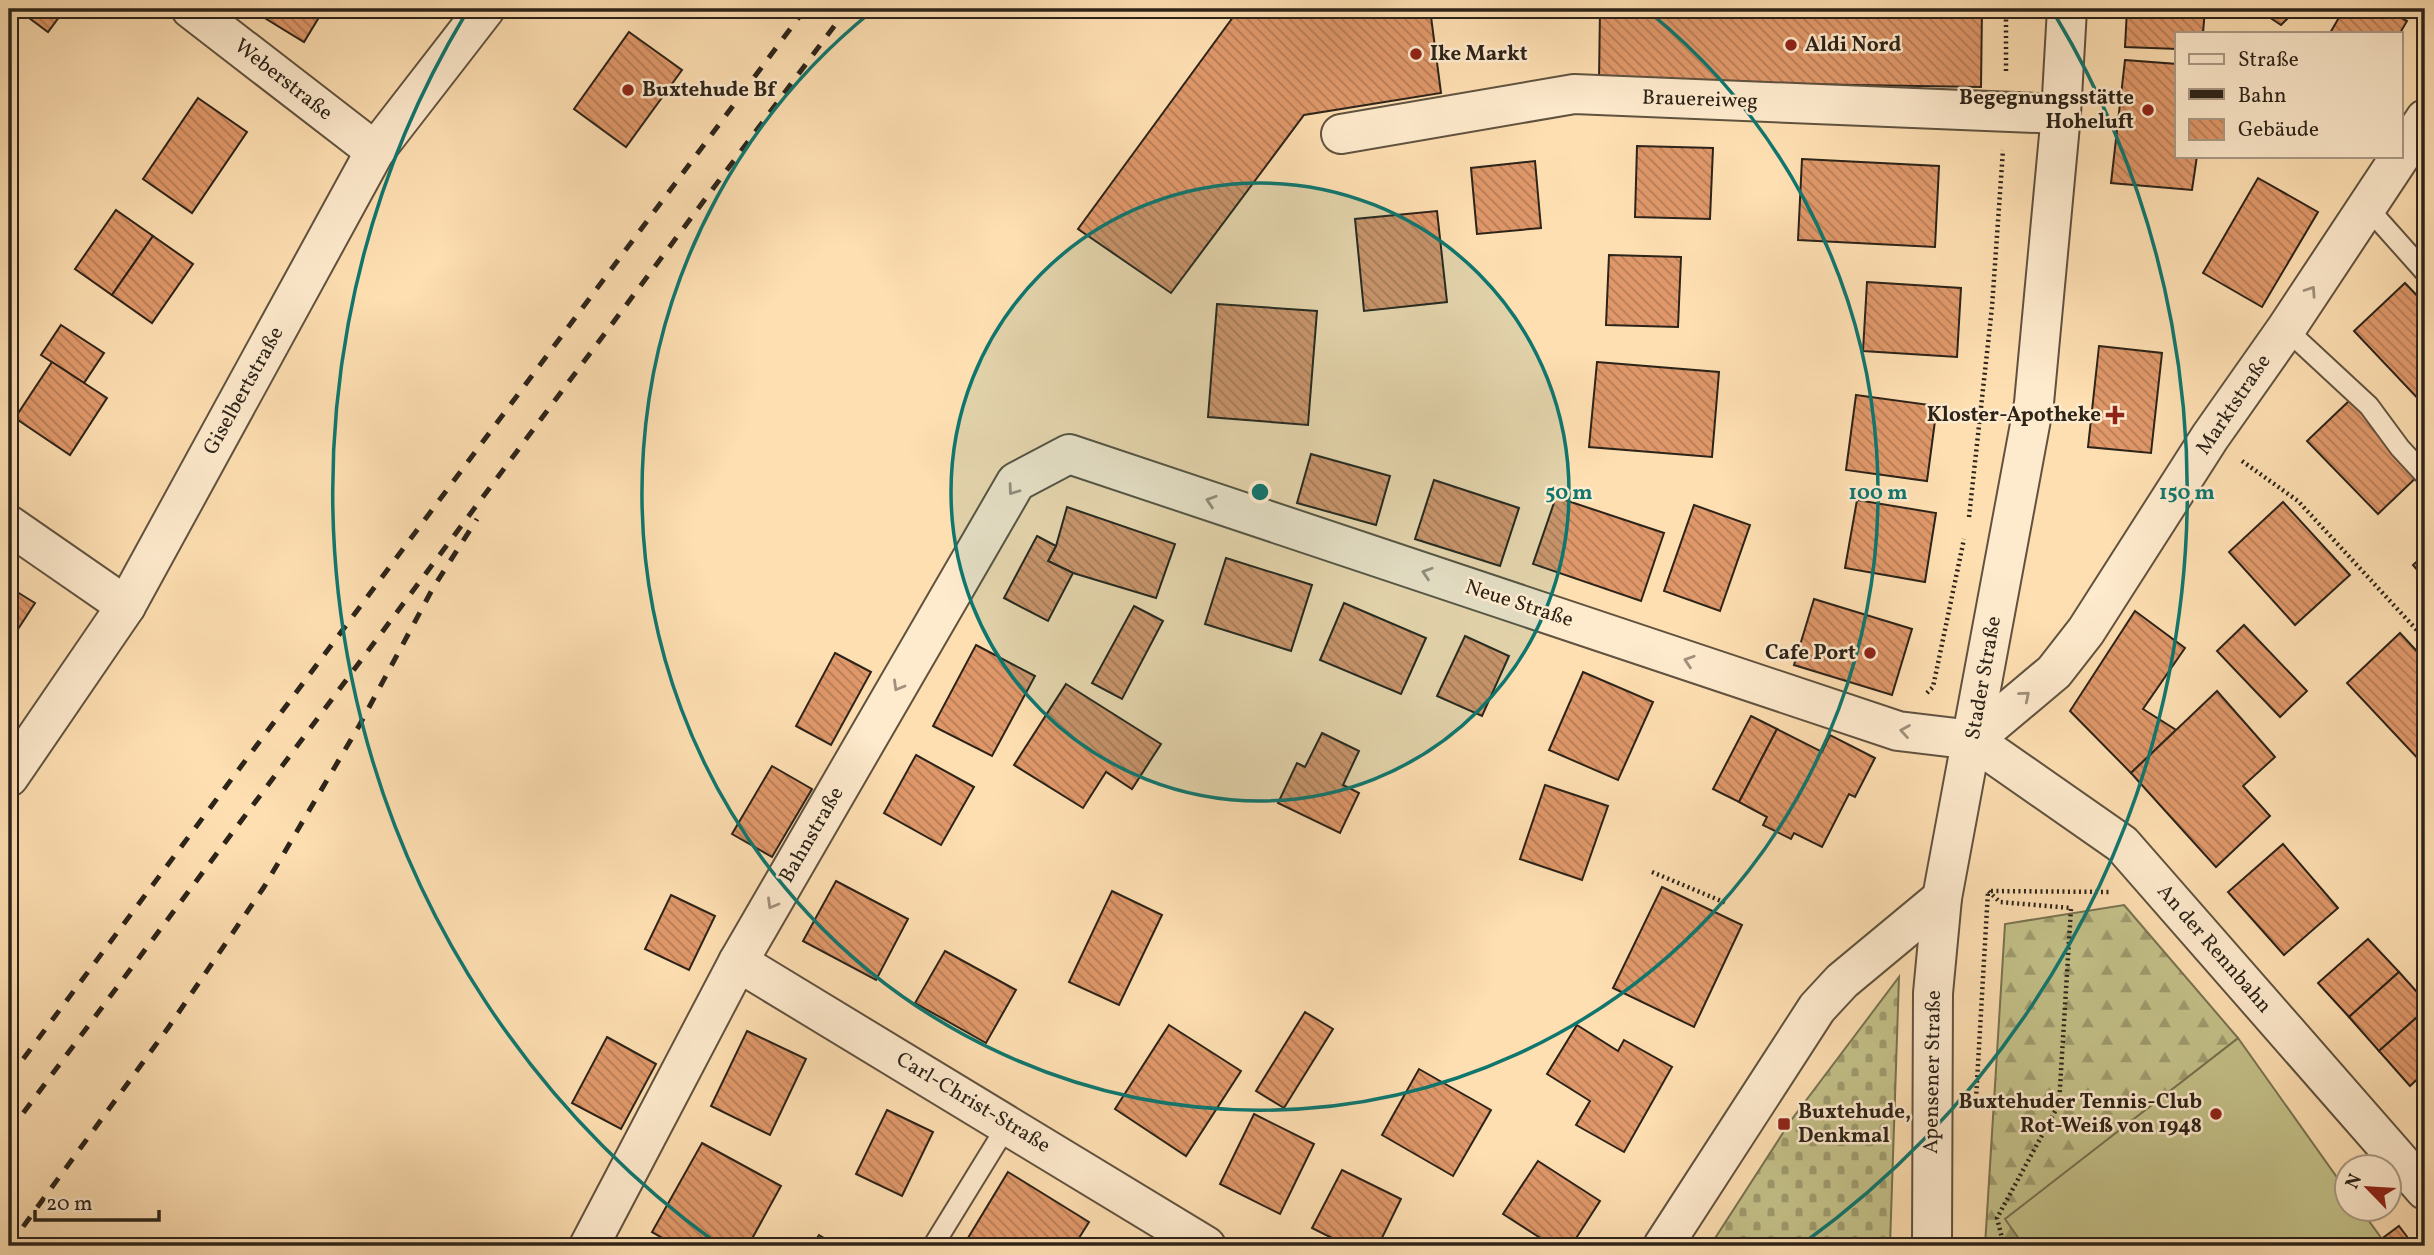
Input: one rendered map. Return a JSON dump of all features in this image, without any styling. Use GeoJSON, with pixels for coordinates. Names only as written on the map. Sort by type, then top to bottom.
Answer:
{"type":"FeatureCollection","features":[{"type":"Feature","properties":{"kind":"street","name":"Weberstraße"},"geometry":{"type":"LineString","coordinates":[[191,9],[375,151]]}},
{"type":"Feature","properties":{"kind":"street","name":"Giselbertstraße"},"geometry":{"type":"LineString","coordinates":[[9,777],[126,606],[375,151],[485,9]]}},
{"type":"Feature","properties":{"kind":"street","name":"Stader Straße"},"geometry":{"type":"LineString","coordinates":[[1942,898],[2034,403],[2062,114],[2067,9]]}},
{"type":"Feature","properties":{"kind":"street","name":"Brauereiweg"},"geometry":{"type":"LineString","coordinates":[[1341,134],[1574,94],[2062,114]]}},
{"type":"Feature","properties":{"kind":"street","name":"Marktstraße"},"geometry":{"type":"LineString","coordinates":[[2402,154],[2425,119]]}},
{"type":"Feature","properties":{"kind":"street","name":"Marktstraße"},"geometry":{"type":"LineString","coordinates":[[1973,740],[2054,672],[2086,631],[2210,437],[2286,329],[2399,158]]}},
{"type":"Feature","properties":{"kind":"street","name":"Neue Straße"},"geometry":{"type":"LineString","coordinates":[[1069,454],[1898,731],[1973,740]]}},
{"type":"Feature","properties":{"kind":"street","name":"Bahnstraße"},"geometry":{"type":"LineString","coordinates":[[589,1246],[738,962],[1016,482],[1069,454]]}},
{"type":"Feature","properties":{"kind":"street"},"geometry":{"type":"LineString","coordinates":[[9,525],[126,606]]}},
{"type":"Feature","properties":{"kind":"street","name":"An der Rennbahn"},"geometry":{"type":"LineString","coordinates":[[1973,740],[2122,844],[2425,1190]]}},
{"type":"Feature","properties":{"kind":"street"},"geometry":{"type":"LineString","coordinates":[[1663,1246],[1817,1008],[1842,981],[1942,898]]}},
{"type":"Feature","properties":{"kind":"street","name":"Apensener Straße"},"geometry":{"type":"LineString","coordinates":[[1932,1246],[1933,993],[1942,898]]}},
{"type":"Feature","properties":{"kind":"street","name":"Carl-Christ-Straße"},"geometry":{"type":"LineString","coordinates":[[738,962],[1206,1246]]}},
{"type":"Feature","properties":{"kind":"lane"},"geometry":{"type":"LineString","coordinates":[[2367,207],[2425,272]]}},
{"type":"Feature","properties":{"kind":"lane"},"geometry":{"type":"LineString","coordinates":[[2286,329],[2369,406],[2400,449],[2425,475]]}},
{"type":"Feature","properties":{"kind":"lane"},"geometry":{"type":"LineString","coordinates":[[933,1246],[1008,1124]]}},
{"type":"Feature","properties":{"kind":"path"},"geometry":{"type":"LineString","coordinates":[[1968,519],[1992,307],[2006,113],[2006,9]]}},
{"type":"Feature","properties":{"kind":"path"},"geometry":{"type":"LineString","coordinates":[[2210,437],[2298,501],[2425,639]]}},
{"type":"Feature","properties":{"kind":"path"},"geometry":{"type":"LineString","coordinates":[[1898,731],[1909,701],[1920,701],[1933,687],[1966,532]]}},
{"type":"Feature","properties":{"kind":"path"},"geometry":{"type":"LineString","coordinates":[[1652,872],[1726,903]]}},
{"type":"Feature","properties":{"kind":"path"},"geometry":{"type":"LineString","coordinates":[[1988,891],[2112,892]]}},
{"type":"Feature","properties":{"kind":"path"},"geometry":{"type":"LineString","coordinates":[[1976,1110],[1988,891]]}},
{"type":"Feature","properties":{"kind":"path"},"geometry":{"type":"LineString","coordinates":[[1988,891],[2000,902],[2071,908],[2059,1104],[1997,1218],[2004,1246]]}},
{"type":"Feature","properties":{"kind":"green space"},"geometry":{"type":"Polygon","coordinates":[[[2124,905],[2238,1038],[2005,1219],[2024,1246],[1985,1246],[2005,924],[2124,905]]]}},
{"type":"Feature","properties":{"kind":"green space"},"geometry":{"type":"Polygon","coordinates":[[[1899,977],[1890,1246],[1710,1246],[1792,1119],[1899,977]]]}},
{"type":"Feature","properties":{"kind":"green space","name":"Buxtehuder Tennis-Club Rot-Weiß von 1948"},"geometry":{"type":"Polygon","coordinates":[[[2238,1038],[2332,1170],[2332,1224],[2371,1224],[2387,1246],[2024,1246],[2004,1219],[2238,1038]]]}},
{"type":"Feature","properties":{"kind":"building"},"geometry":{"type":"Polygon","coordinates":[[[17,9],[65,9],[48,32],[17,9]]]}},
{"type":"Feature","properties":{"kind":"building"},"geometry":{"type":"Polygon","coordinates":[[[268,9],[324,9],[304,42],[263,17],[268,9]]]}},
{"type":"Feature","properties":{"kind":"building"},"geometry":{"type":"Polygon","coordinates":[[[1239,9],[1430,9],[1441,93],[1304,115],[1171,293],[1078,229],[1239,9]]]}},
{"type":"Feature","properties":{"kind":"building","name":"Aldi Nord"},"geometry":{"type":"Polygon","coordinates":[[[1600,9],[1982,9],[1981,87],[1599,81],[1600,9]]]}},
{"type":"Feature","properties":{"kind":"building"},"geometry":{"type":"Polygon","coordinates":[[[2127,9],[2205,9],[2203,32],[2175,32],[2175,49],[2125,47],[2127,9]]]}},
{"type":"Feature","properties":{"kind":"building"},"geometry":{"type":"Polygon","coordinates":[[[2257,9],[2297,9],[2281,25],[2257,9]]]}},
{"type":"Feature","properties":{"kind":"building"},"geometry":{"type":"Polygon","coordinates":[[[2344,9],[2385,9],[2407,21],[2401,32],[2331,32],[2344,9]]]}},
{"type":"Feature","properties":{"kind":"building","name":"Buxtehude Bf"},"geometry":{"type":"Polygon","coordinates":[[[629,32],[682,70],[626,147],[574,109],[629,32]]]}},
{"type":"Feature","properties":{"kind":"building","name":"Begegnungsstätte Hoheluft"},"geometry":{"type":"Polygon","coordinates":[[[2125,60],[2175,64],[2175,158],[2197,158],[2192,190],[2111,183],[2125,60]]]}},
{"type":"Feature","properties":{"kind":"building"},"geometry":{"type":"Polygon","coordinates":[[[198,98],[247,132],[192,213],[143,179],[198,98]]]}},
{"type":"Feature","properties":{"kind":"building"},"geometry":{"type":"Polygon","coordinates":[[[1637,146],[1713,148],[1710,219],[1635,217],[1637,146]]]}},
{"type":"Feature","properties":{"kind":"building"},"geometry":{"type":"Polygon","coordinates":[[[1802,159],[1939,166],[1935,247],[1798,240],[1802,159]]]}},
{"type":"Feature","properties":{"kind":"building"},"geometry":{"type":"Polygon","coordinates":[[[1535,161],[1541,228],[1477,234],[1471,168],[1535,161]]]}},
{"type":"Feature","properties":{"kind":"building"},"geometry":{"type":"Polygon","coordinates":[[[2258,178],[2318,212],[2262,307],[2203,273],[2258,178]]]}},
{"type":"Feature","properties":{"kind":"building"},"geometry":{"type":"Polygon","coordinates":[[[116,210],[153,236],[112,295],[75,269],[116,210]]]}},
{"type":"Feature","properties":{"kind":"building"},"geometry":{"type":"Polygon","coordinates":[[[1437,211],[1447,302],[1364,311],[1355,219],[1437,211]]]}},
{"type":"Feature","properties":{"kind":"building"},"geometry":{"type":"Polygon","coordinates":[[[153,236],[193,264],[152,323],[112,295],[153,236]]]}},
{"type":"Feature","properties":{"kind":"building"},"geometry":{"type":"Polygon","coordinates":[[[1609,255],[1681,257],[1678,327],[1606,325],[1609,255]]]}},
{"type":"Feature","properties":{"kind":"building"},"geometry":{"type":"Polygon","coordinates":[[[1867,282],[1961,288],[1957,357],[1863,351],[1867,282]]]}},
{"type":"Feature","properties":{"kind":"building"},"geometry":{"type":"Polygon","coordinates":[[[2405,283],[2425,304],[2424,405],[2354,331],[2405,283]]]}},
{"type":"Feature","properties":{"kind":"building"},"geometry":{"type":"Polygon","coordinates":[[[1217,304],[1317,311],[1308,425],[1208,417],[1217,304]]]}},
{"type":"Feature","properties":{"kind":"building"},"geometry":{"type":"Polygon","coordinates":[[[61,325],[104,353],[84,383],[41,355],[61,325]]]}},
{"type":"Feature","properties":{"kind":"building"},"geometry":{"type":"Polygon","coordinates":[[[2099,346],[2162,353],[2151,453],[2088,447],[2099,346]]]}},
{"type":"Feature","properties":{"kind":"building"},"geometry":{"type":"Polygon","coordinates":[[[52,362],[107,398],[70,455],[15,418],[52,362]]]}},
{"type":"Feature","properties":{"kind":"building"},"geometry":{"type":"Polygon","coordinates":[[[1597,362],[1719,372],[1712,457],[1589,447],[1597,362]]]}},
{"type":"Feature","properties":{"kind":"building"},"geometry":{"type":"Polygon","coordinates":[[[1856,395],[1937,406],[1927,481],[1846,470],[1856,395]]]}},
{"type":"Feature","properties":{"kind":"building"},"geometry":{"type":"Polygon","coordinates":[[[2350,400],[2421,473],[2378,514],[2307,441],[2350,400]]]}},
{"type":"Feature","properties":{"kind":"building"},"geometry":{"type":"Polygon","coordinates":[[[1311,454],[1390,476],[1376,525],[1297,503],[1311,454]]]}},
{"type":"Feature","properties":{"kind":"building"},"geometry":{"type":"Polygon","coordinates":[[[1434,480],[1519,508],[1500,566],[1415,539],[1434,480]]]}},
{"type":"Feature","properties":{"kind":"building"},"geometry":{"type":"Polygon","coordinates":[[[1556,497],[1664,533],[1641,601],[1533,564],[1556,497]]]}},
{"type":"Feature","properties":{"kind":"building"},"geometry":{"type":"Polygon","coordinates":[[[1857,500],[1936,513],[1925,582],[1845,568],[1857,500]]]}},
{"type":"Feature","properties":{"kind":"building"},"geometry":{"type":"Polygon","coordinates":[[[2283,502],[2350,575],[2295,625],[2229,552],[2283,502]]]}},
{"type":"Feature","properties":{"kind":"building"},"geometry":{"type":"Polygon","coordinates":[[[1694,505],[1750,525],[1720,611],[1664,591],[1694,505]]]}},
{"type":"Feature","properties":{"kind":"building"},"geometry":{"type":"Polygon","coordinates":[[[1067,507],[1175,544],[1156,598],[1073,573],[1048,561],[1056,546],[1067,507]]]}},
{"type":"Feature","properties":{"kind":"building"},"geometry":{"type":"Polygon","coordinates":[[[1037,536],[1056,546],[1048,561],[1073,573],[1048,621],[1004,598],[1037,536]]]}},
{"type":"Feature","properties":{"kind":"building"},"geometry":{"type":"Polygon","coordinates":[[[2425,554],[2425,579],[2413,565],[2425,554]]]}},
{"type":"Feature","properties":{"kind":"building"},"geometry":{"type":"Polygon","coordinates":[[[1226,558],[1312,585],[1291,651],[1205,624],[1226,558]]]}},
{"type":"Feature","properties":{"kind":"building"},"geometry":{"type":"Polygon","coordinates":[[[9,587],[35,603],[9,643],[9,587]]]}},
{"type":"Feature","properties":{"kind":"building"},"geometry":{"type":"Polygon","coordinates":[[[1814,599],[1912,629],[1892,695],[1794,665],[1814,599]]]}},
{"type":"Feature","properties":{"kind":"building"},"geometry":{"type":"Polygon","coordinates":[[[1344,603],[1426,638],[1401,694],[1320,660],[1344,603]]]}},
{"type":"Feature","properties":{"kind":"building"},"geometry":{"type":"Polygon","coordinates":[[[1134,606],[1163,621],[1122,699],[1092,683],[1134,606]]]}},
{"type":"Feature","properties":{"kind":"building"},"geometry":{"type":"Polygon","coordinates":[[[2135,611],[2185,648],[2143,709],[2176,730],[2131,773],[2070,711],[2135,611]]]}},
{"type":"Feature","properties":{"kind":"building"},"geometry":{"type":"Polygon","coordinates":[[[2244,625],[2307,691],[2280,717],[2217,651],[2244,625]]]}},
{"type":"Feature","properties":{"kind":"building"},"geometry":{"type":"Polygon","coordinates":[[[2400,633],[2425,660],[2423,764],[2347,683],[2400,633]]]}},
{"type":"Feature","properties":{"kind":"building"},"geometry":{"type":"Polygon","coordinates":[[[1465,636],[1509,656],[1482,716],[1437,696],[1465,636]]]}},
{"type":"Feature","properties":{"kind":"building"},"geometry":{"type":"Polygon","coordinates":[[[976,645],[1035,676],[992,756],[933,726],[976,645]]]}},
{"type":"Feature","properties":{"kind":"building"},"geometry":{"type":"Polygon","coordinates":[[[835,653],[871,672],[831,745],[796,726],[835,653]]]}},
{"type":"Feature","properties":{"kind":"building"},"geometry":{"type":"Polygon","coordinates":[[[1583,672],[1653,702],[1618,780],[1549,750],[1583,672]]]}},
{"type":"Feature","properties":{"kind":"building"},"geometry":{"type":"Polygon","coordinates":[[[1066,684],[1161,744],[1132,789],[1106,772],[1083,808],[1014,765],[1066,684]]]}},
{"type":"Feature","properties":{"kind":"building"},"geometry":{"type":"Polygon","coordinates":[[[2217,691],[2275,757],[2243,786],[2270,816],[2216,867],[2131,773],[2217,691]]]}},
{"type":"Feature","properties":{"kind":"building"},"geometry":{"type":"Polygon","coordinates":[[[1751,716],[1777,729],[1739,802],[1713,789],[1751,716]]]}},
{"type":"Feature","properties":{"kind":"building"},"geometry":{"type":"Polygon","coordinates":[[[1777,729],[1822,752],[1830,735],[1875,758],[1855,797],[1849,794],[1822,847],[1794,833],[1791,839],[1763,825],[1767,817],[1739,802],[1777,729]]]}},
{"type":"Feature","properties":{"kind":"building"},"geometry":{"type":"Polygon","coordinates":[[[1322,733],[1359,751],[1343,785],[1359,793],[1340,833],[1278,803],[1297,763],[1305,767],[1322,733]]]}},
{"type":"Feature","properties":{"kind":"building"},"geometry":{"type":"Polygon","coordinates":[[[916,755],[974,787],[941,845],[884,813],[916,755]]]}},
{"type":"Feature","properties":{"kind":"building"},"geometry":{"type":"Polygon","coordinates":[[[772,766],[812,789],[772,857],[732,834],[772,766]]]}},
{"type":"Feature","properties":{"kind":"building"},"geometry":{"type":"Polygon","coordinates":[[[1545,785],[1608,806],[1582,880],[1520,859],[1545,785]]]}},
{"type":"Feature","properties":{"kind":"building"},"geometry":{"type":"Polygon","coordinates":[[[2283,844],[2338,908],[2284,955],[2228,892],[2283,844]]]}},
{"type":"Feature","properties":{"kind":"building"},"geometry":{"type":"Polygon","coordinates":[[[836,881],[908,919],[876,980],[803,941],[836,881]]]}},
{"type":"Feature","properties":{"kind":"building"},"geometry":{"type":"Polygon","coordinates":[[[1662,887],[1742,925],[1694,1027],[1613,988],[1662,887]]]}},
{"type":"Feature","properties":{"kind":"building"},"geometry":{"type":"Polygon","coordinates":[[[1112,891],[1162,915],[1119,1005],[1069,982],[1112,891]]]}},
{"type":"Feature","properties":{"kind":"building"},"geometry":{"type":"Polygon","coordinates":[[[671,895],[715,916],[689,970],[645,949],[671,895]]]}},
{"type":"Feature","properties":{"kind":"building"},"geometry":{"type":"Polygon","coordinates":[[[2368,939],[2399,972],[2349,1017],[2318,983],[2368,939]]]}},
{"type":"Feature","properties":{"kind":"building"},"geometry":{"type":"Polygon","coordinates":[[[945,951],[1016,990],[986,1043],[915,1003],[945,951]]]}},
{"type":"Feature","properties":{"kind":"building"},"geometry":{"type":"Polygon","coordinates":[[[2399,972],[2425,1001],[2425,1010],[2379,1051],[2349,1017],[2399,972]]]}},
{"type":"Feature","properties":{"kind":"building"},"geometry":{"type":"Polygon","coordinates":[[[2425,1010],[2425,1072],[2410,1086],[2379,1051],[2425,1010]]]}},
{"type":"Feature","properties":{"kind":"building"},"geometry":{"type":"Polygon","coordinates":[[[1305,1012],[1333,1029],[1284,1108],[1256,1091],[1305,1012]]]}},
{"type":"Feature","properties":{"kind":"building"},"geometry":{"type":"Polygon","coordinates":[[[1169,1025],[1241,1071],[1186,1156],[1115,1109],[1169,1025]]]}},
{"type":"Feature","properties":{"kind":"building"},"geometry":{"type":"Polygon","coordinates":[[[1577,1025],[1618,1051],[1624,1040],[1672,1067],[1624,1152],[1576,1125],[1590,1101],[1547,1074],[1577,1025]]]}},
{"type":"Feature","properties":{"kind":"building"},"geometry":{"type":"Polygon","coordinates":[[[747,1031],[806,1059],[770,1135],[711,1106],[747,1031]]]}},
{"type":"Feature","properties":{"kind":"building"},"geometry":{"type":"Polygon","coordinates":[[[607,1037],[656,1064],[621,1129],[572,1103],[607,1037]]]}},
{"type":"Feature","properties":{"kind":"building"},"geometry":{"type":"Polygon","coordinates":[[[1419,1069],[1491,1110],[1453,1176],[1382,1135],[1419,1069]]]}},
{"type":"Feature","properties":{"kind":"building"},"geometry":{"type":"Polygon","coordinates":[[[887,1110],[933,1132],[902,1196],[856,1174],[887,1110]]]}},
{"type":"Feature","properties":{"kind":"building"},"geometry":{"type":"Polygon","coordinates":[[[1254,1114],[1314,1144],[1280,1214],[1220,1184],[1254,1114]]]}},
{"type":"Feature","properties":{"kind":"building"},"geometry":{"type":"Polygon","coordinates":[[[702,1143],[781,1186],[748,1246],[677,1246],[652,1232],[702,1143]]]}},
{"type":"Feature","properties":{"kind":"building"},"geometry":{"type":"Polygon","coordinates":[[[1538,1161],[1600,1201],[1571,1246],[1553,1246],[1503,1214],[1538,1161]]]}},
{"type":"Feature","properties":{"kind":"building"},"geometry":{"type":"Polygon","coordinates":[[[1342,1170],[1401,1199],[1378,1246],[1348,1246],[1312,1228],[1342,1170]]]}},
{"type":"Feature","properties":{"kind":"building"},"geometry":{"type":"Polygon","coordinates":[[[1008,1172],[1089,1222],[1074,1246],[981,1246],[968,1238],[1008,1172]]]}},
{"type":"Feature","properties":{"kind":"building"},"geometry":{"type":"Polygon","coordinates":[[[2399,1226],[2414,1246],[2372,1246],[2399,1226]]]}},
{"type":"Feature","properties":{"kind":"building"},"geometry":{"type":"Polygon","coordinates":[[[819,1235],[837,1246],[812,1246],[819,1235]]]}},
{"type":"Feature","properties":{"kind":"railway"},"geometry":{"type":"LineString","coordinates":[[9,1078],[805,9]]}},
{"type":"Feature","properties":{"kind":"railway"},"geometry":{"type":"LineString","coordinates":[[9,1132],[847,9]]}},
{"type":"Feature","properties":{"kind":"railway"},"geometry":{"type":"LineString","coordinates":[[9,1246],[168,1028],[264,887],[359,726],[433,588],[477,519]]}},
{"type":"Feature","properties":{"kind":"place","name":"Aldi Nord"},"geometry":{"type":"Point","coordinates":[1791,45]}},
{"type":"Feature","properties":{"kind":"place","name":"Ike Markt"},"geometry":{"type":"Point","coordinates":[1416,54]}},
{"type":"Feature","properties":{"kind":"place","name":"Buxtehude Bf"},"geometry":{"type":"Point","coordinates":[628,90]}},
{"type":"Feature","properties":{"kind":"place","name":"Begegnungsstätte Hoheluft"},"geometry":{"type":"Point","coordinates":[2148,110]}},
{"type":"Feature","properties":{"kind":"place","name":"Kloster-Apotheke"},"geometry":{"type":"Point","coordinates":[2115,415]}},
{"type":"Feature","properties":{"kind":"place","name":"Cafe Port"},"geometry":{"type":"Point","coordinates":[1870,653]}},
{"type":"Feature","properties":{"kind":"place","name":"Buxtehuder Tennis-Club Rot-Weiß von 1948"},"geometry":{"type":"Point","coordinates":[2216,1114]}},
{"type":"Feature","properties":{"kind":"place","name":"Buxtehude, Denkmal"},"geometry":{"type":"Point","coordinates":[1784,1124]}}]}
